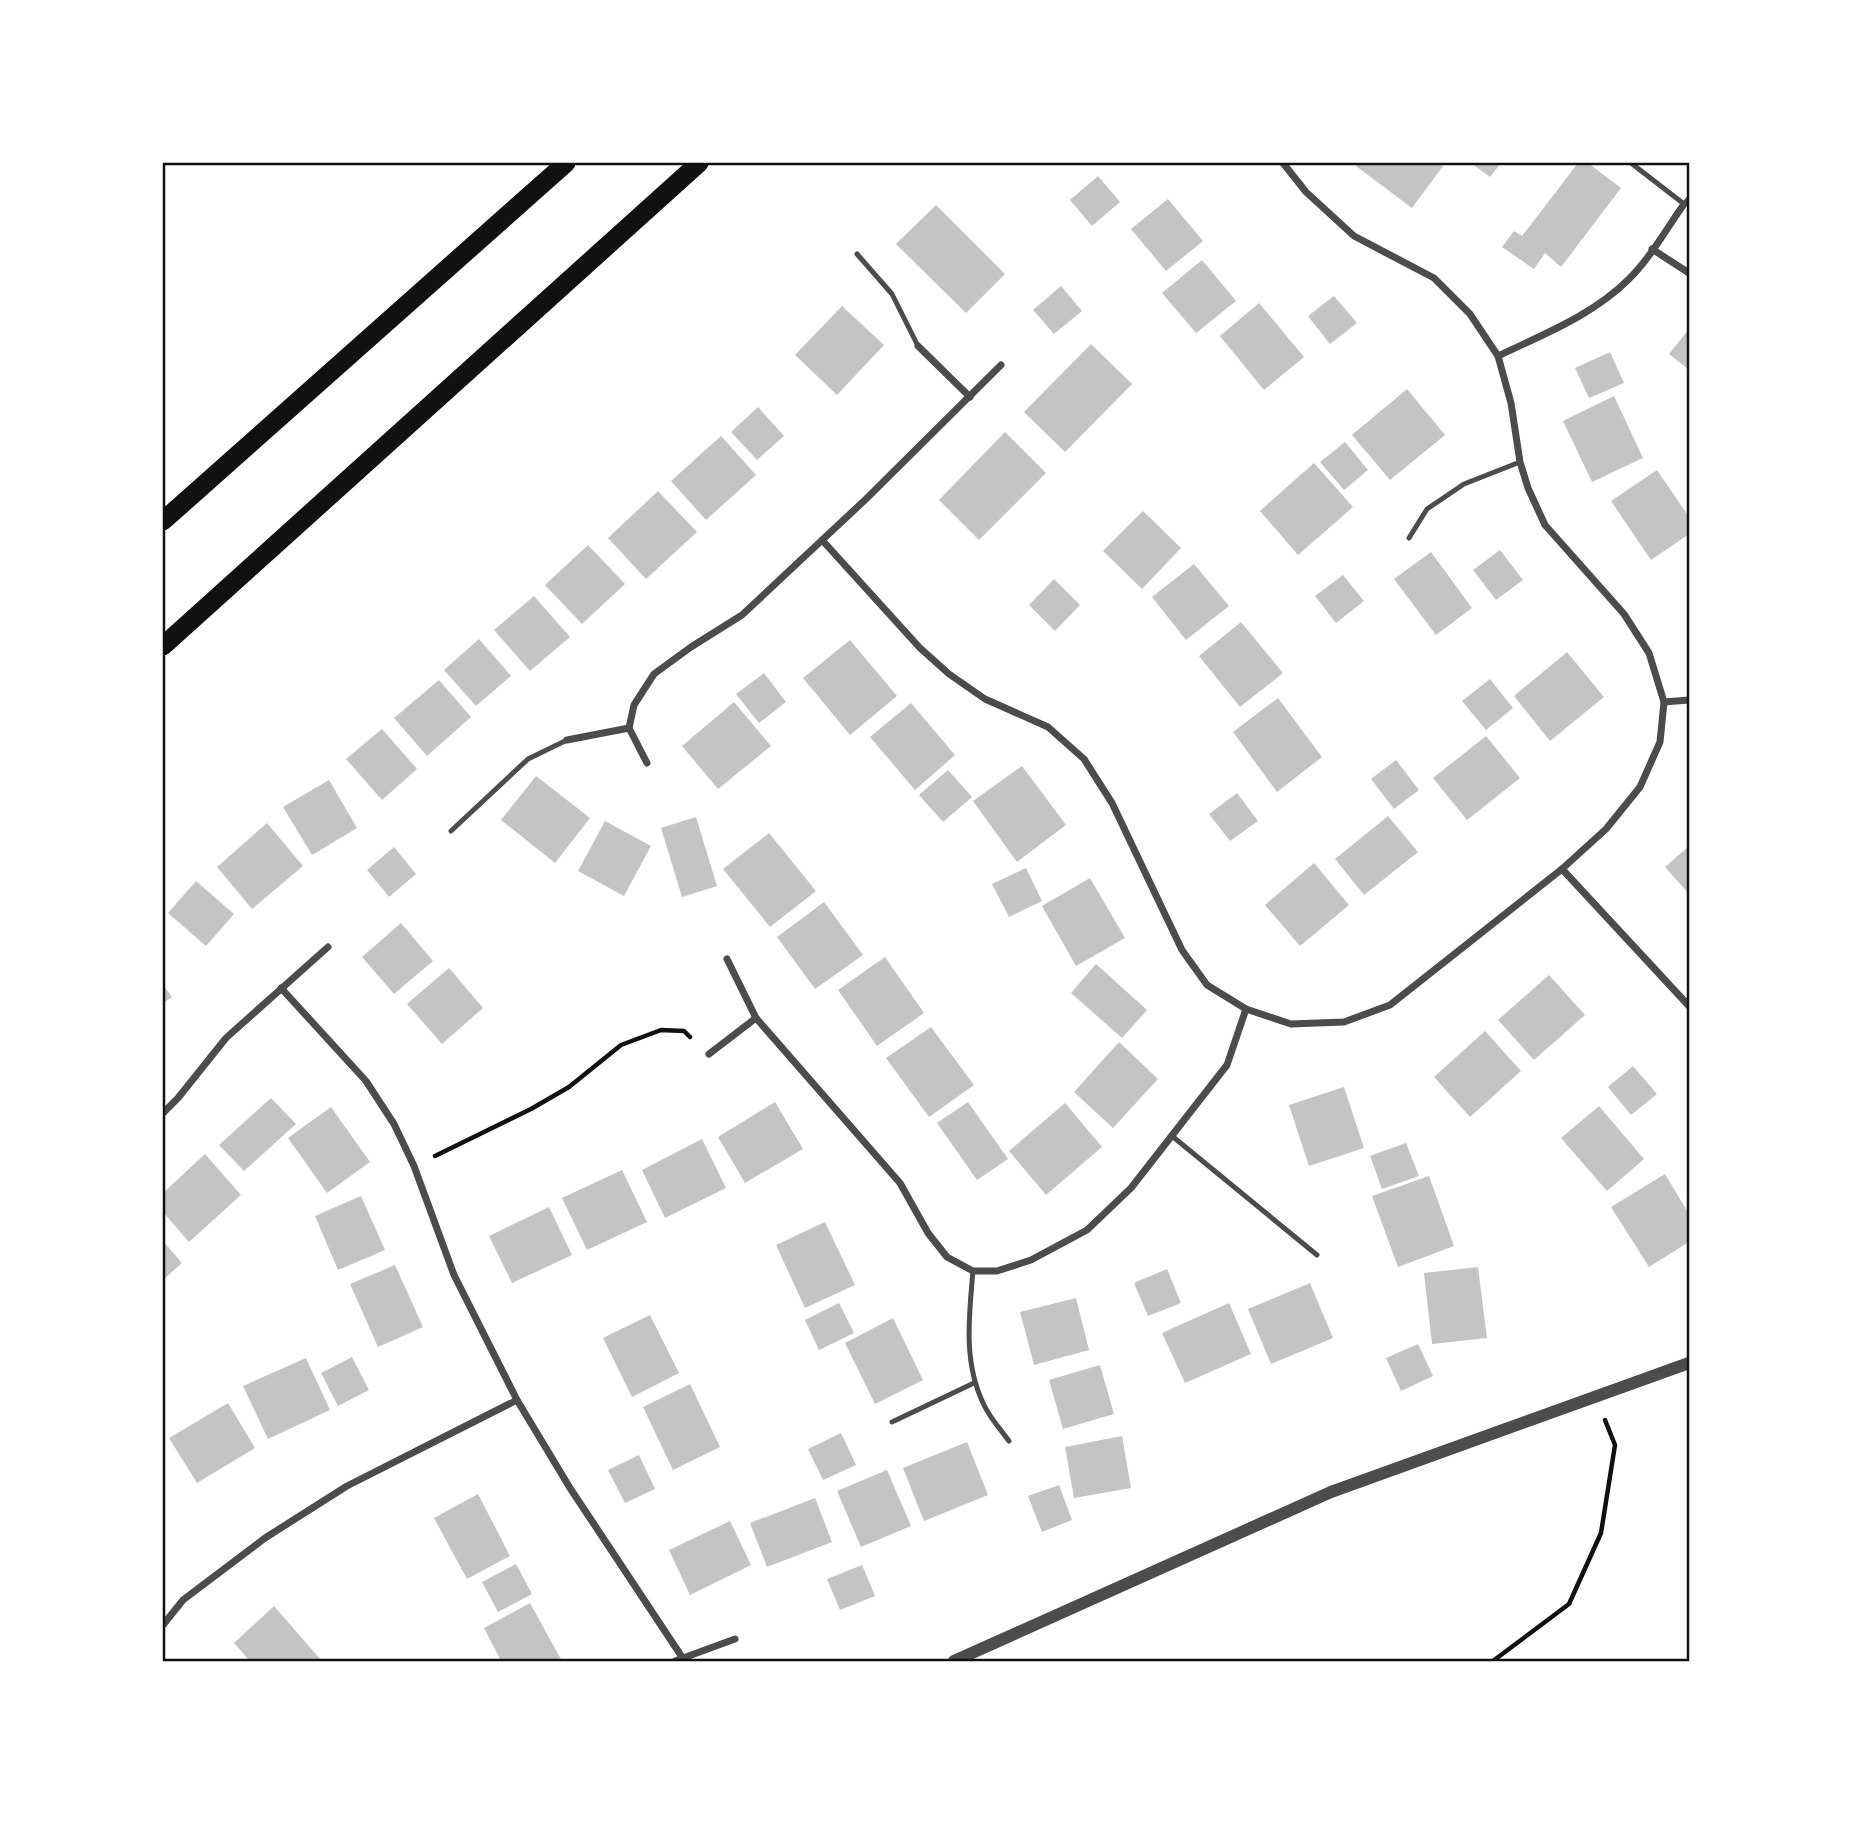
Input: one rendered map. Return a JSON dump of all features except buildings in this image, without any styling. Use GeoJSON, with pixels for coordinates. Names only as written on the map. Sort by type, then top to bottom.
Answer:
{"type":"FeatureCollection","features":[{"type":"Feature","properties":{"kind":"highway"},"geometry":{"type":"LineString","coordinates":[[163,521],[566,163]]}},
{"type":"Feature","properties":{"kind":"highway"},"geometry":{"type":"LineString","coordinates":[[163,646],[699,163]]}},
{"type":"Feature","properties":{"kind":"street"},"geometry":{"type":"LineString","coordinates":[[822,540],[919,648],[949,674],[985,699],[1048,726],[1084,759],[1112,803],[1182,950],[1208,985],[1246,1009],[1292,1024],[1344,1022],[1390,1005],[1562,869],[1606,829],[1640,787],[1660,742],[1664,702],[1649,653],[1624,614],[1545,525],[1528,488],[1520,462],[1511,403],[1498,356],[1470,314],[1434,278],[1354,236],[1306,192],[1283,163]]}},
{"type":"Feature","properties":{"kind":"street"},"geometry":{"type":"LineString","coordinates":[[1498,356],[1596,307],[1630,278],[1687,201]]}},
{"type":"Feature","properties":{"kind":"street"},"geometry":{"type":"LineString","coordinates":[[1652,249],[1689,273]]}},
{"type":"Feature","properties":{"kind":"street"},"geometry":{"type":"LineString","coordinates":[[918,345],[970,397]]}},
{"type":"Feature","properties":{"kind":"street"},"geometry":{"type":"LineString","coordinates":[[647,763],[629,728],[634,705],[654,674],[742,615],[1001,365]]}},
{"type":"Feature","properties":{"kind":"street"},"geometry":{"type":"LineString","coordinates":[[1664,702],[1689,700]]}},
{"type":"Feature","properties":{"kind":"street"},"geometry":{"type":"LineString","coordinates":[[567,740],[629,728]]}},
{"type":"Feature","properties":{"kind":"street"},"geometry":{"type":"LineString","coordinates":[[1562,869],[1689,1006]]}},
{"type":"Feature","properties":{"kind":"street"},"geometry":{"type":"LineString","coordinates":[[163,1113],[226,1038],[328,947]]}},
{"type":"Feature","properties":{"kind":"street"},"geometry":{"type":"LineString","coordinates":[[727,959],[756,1018],[900,1183],[928,1233],[947,1257],[973,1271],[997,1271],[1031,1260],[1087,1230],[1131,1188],[1227,1065],[1246,1009]]}},
{"type":"Feature","properties":{"kind":"street"},"geometry":{"type":"LineString","coordinates":[[281,988],[366,1081],[394,1124],[414,1166],[454,1275],[517,1400],[678,1659],[735,1639]]}},
{"type":"Feature","properties":{"kind":"street"},"geometry":{"type":"LineString","coordinates":[[709,1054],[756,1018]]}},
{"type":"Feature","properties":{"kind":"street"},"geometry":{"type":"LineString","coordinates":[[954,1661],[1331,1492],[1689,1363]]}},
{"type":"Feature","properties":{"kind":"street"},"geometry":{"type":"LineString","coordinates":[[163,1625],[183,1600],[277,1531],[347,1486],[517,1400]]}},
{"type":"Feature","properties":{"kind":"lane"},"geometry":{"type":"LineString","coordinates":[[1631,163],[1687,201]]}},
{"type":"Feature","properties":{"kind":"lane"},"geometry":{"type":"LineString","coordinates":[[857,254],[892,295],[918,345]]}},
{"type":"Feature","properties":{"kind":"lane"},"geometry":{"type":"LineString","coordinates":[[1409,538],[1427,509],[1464,484],[1520,462]]}},
{"type":"Feature","properties":{"kind":"lane"},"geometry":{"type":"LineString","coordinates":[[451,831],[528,760],[567,740]]}},
{"type":"Feature","properties":{"kind":"lane"},"geometry":{"type":"LineString","coordinates":[[1172,1136],[1317,1255]]}},
{"type":"Feature","properties":{"kind":"lane"},"geometry":{"type":"LineString","coordinates":[[973,1271],[968,1319],[974,1383],[985,1408],[1009,1441]]}},
{"type":"Feature","properties":{"kind":"lane"},"geometry":{"type":"LineString","coordinates":[[892,1422],[974,1383]]}},
{"type":"Feature","properties":{"kind":"path"},"geometry":{"type":"LineString","coordinates":[[414,1166],[531,1109],[569,1087],[621,1045],[641,1037],[661,1030],[684,1031],[709,1054]]}},
{"type":"Feature","properties":{"kind":"path"},"geometry":{"type":"LineString","coordinates":[[1493,1661],[1569,1604],[1601,1533],[1615,1445],[1595,1396]]}}]}
